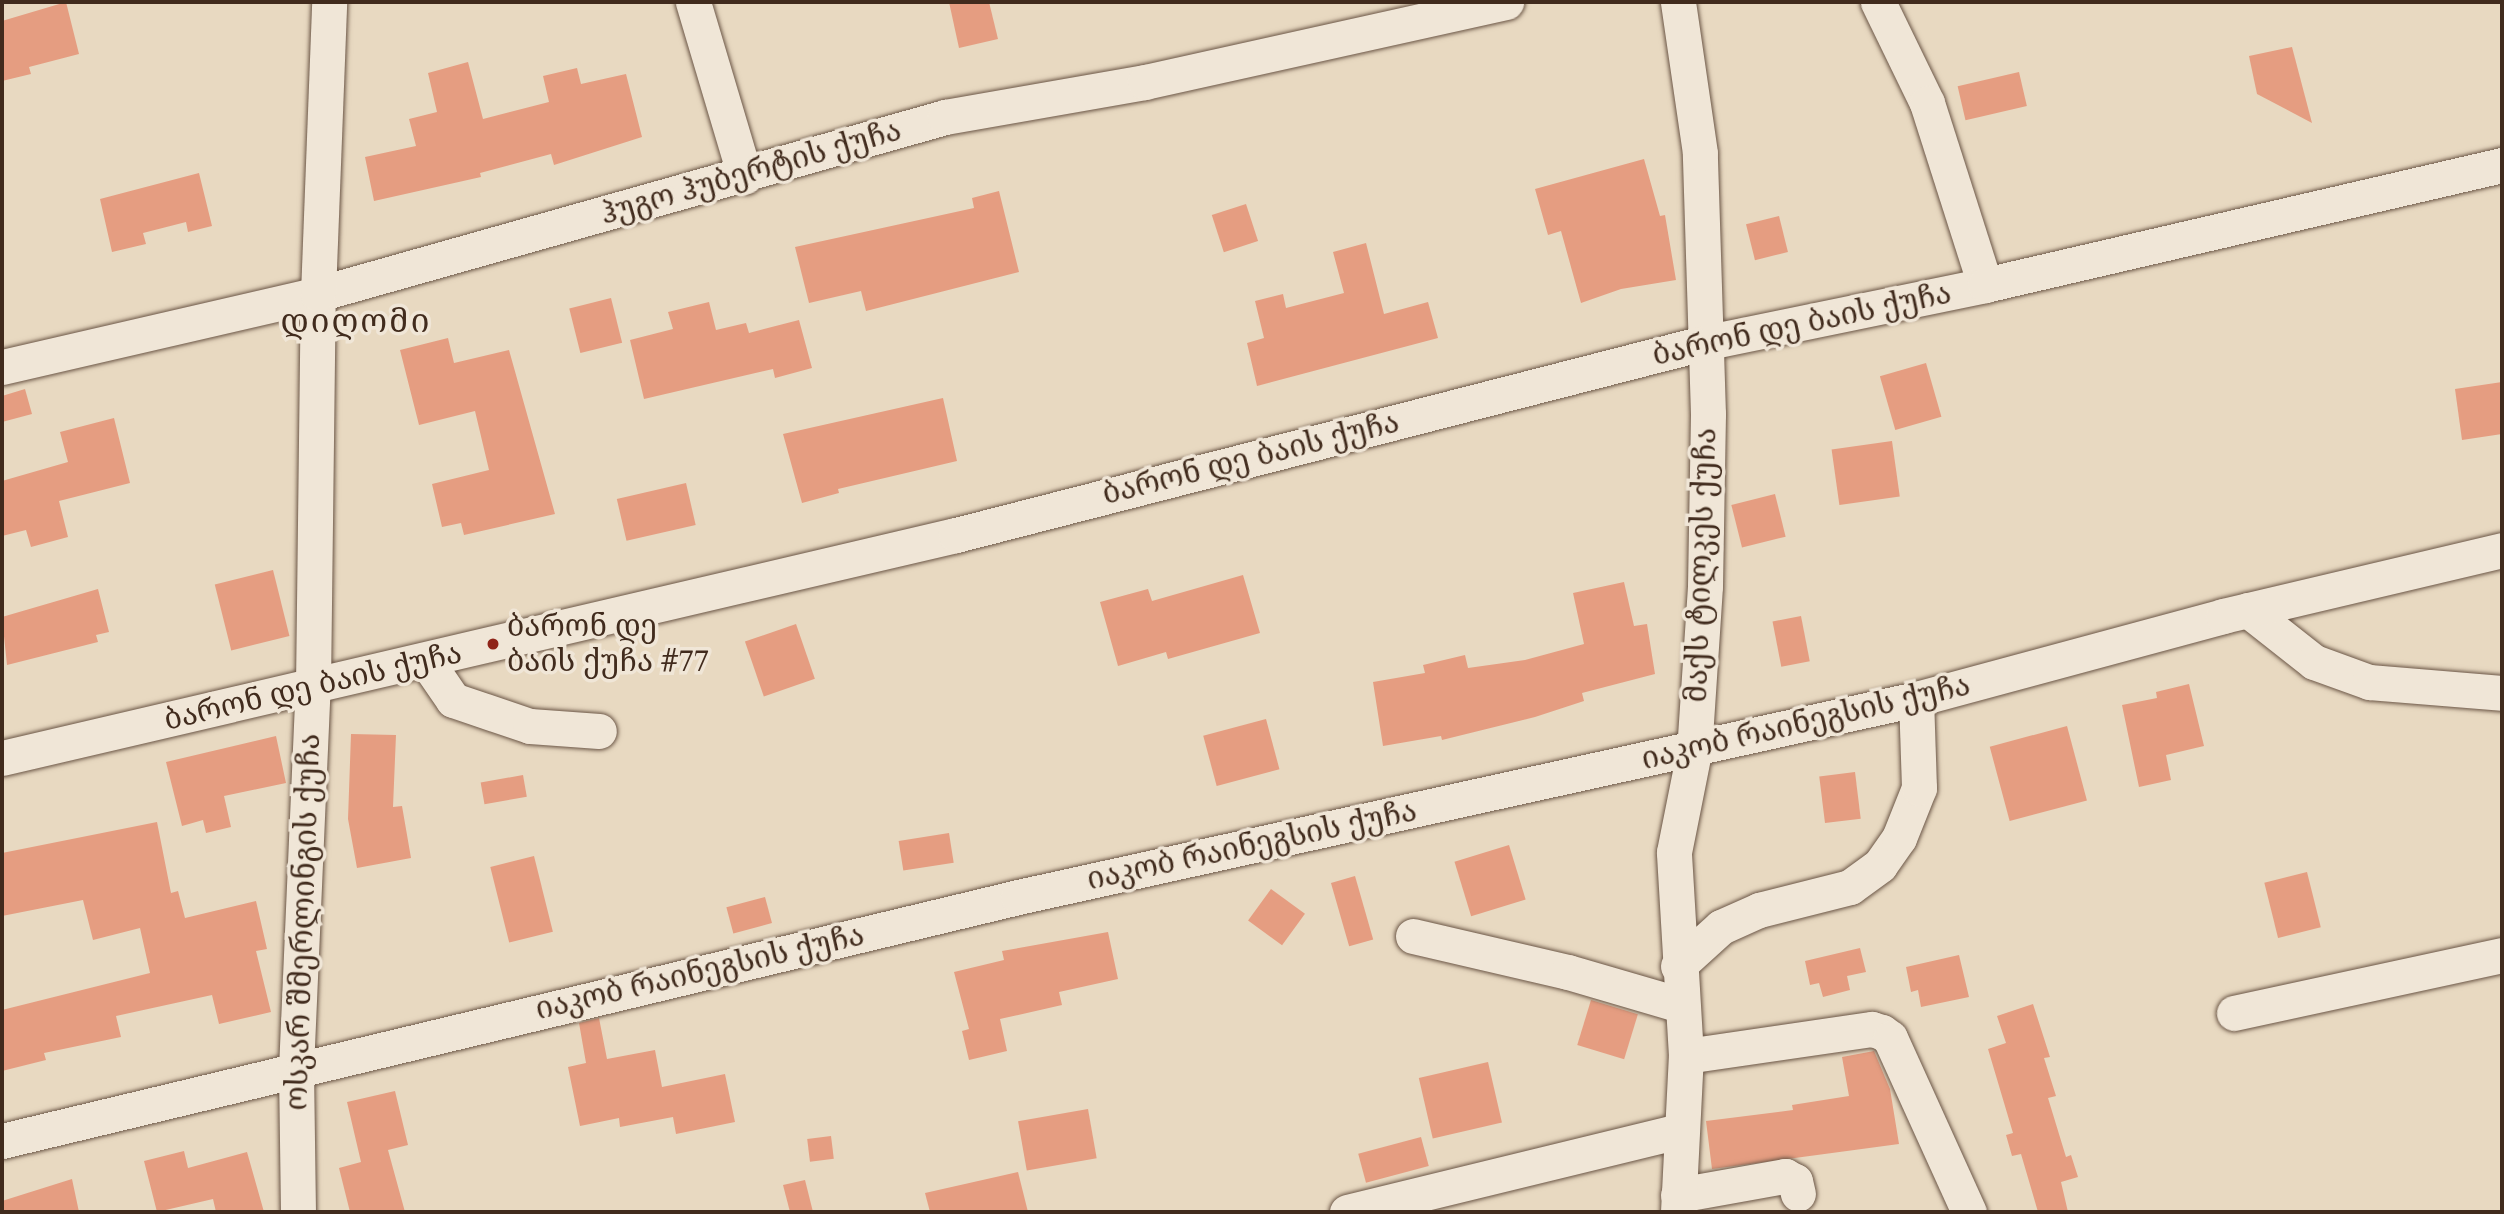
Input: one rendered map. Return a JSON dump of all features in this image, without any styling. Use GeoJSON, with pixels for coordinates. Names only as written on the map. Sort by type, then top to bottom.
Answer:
{"type":"FeatureCollection","features":[{"type":"Feature","properties":{"kind":"street","name":"ოსკარ შმერლინგის ქუჩა"},"geometry":{"type":"LineString","coordinates":[[298,1212],[296,1069],[313,686],[318,294],[329,2]]}},
{"type":"Feature","properties":{"kind":"street"},"geometry":{"type":"LineString","coordinates":[[693,2],[745,176]]}},
{"type":"Feature","properties":{"kind":"street","name":"ჰუგო ჰუბერტის ქუჩა"},"geometry":{"type":"LineString","coordinates":[[2,366],[318,294],[745,176],[945,117],[1145,82],[1506,2]]}},
{"type":"Feature","properties":{"kind":"street","name":"მაქს ტილკეს ქუჩა"},"geometry":{"type":"LineString","coordinates":[[1678,2],[1700,153],[1703,343],[1708,414],[1705,586],[1694,752],[1674,852],[1678,966],[1686,1056],[1678,1204]]}},
{"type":"Feature","properties":{"kind":"street"},"geometry":{"type":"LineString","coordinates":[[1878,2],[1927,103],[1985,285]]}},
{"type":"Feature","properties":{"kind":"street","name":"ბარონ დე ბაის ქუჩა"},"geometry":{"type":"LineString","coordinates":[[2,758],[427,662],[956,535],[1703,343],[1985,285],[2502,165]]}},
{"type":"Feature","properties":{"kind":"street","name":"იაკობ რაინეგსის ქუჩა"},"geometry":{"type":"LineString","coordinates":[[2,1141],[1018,897],[1694,752],[1916,699],[2248,610],[2502,550]]}},
{"type":"Feature","properties":{"kind":"street"},"geometry":{"type":"LineString","coordinates":[[2248,610],[2314,662],[2369,682],[2502,694]]}},
{"type":"Feature","properties":{"kind":"street"},"geometry":{"type":"LineString","coordinates":[[427,662],[453,700],[530,726],[599,731]]}},
{"type":"Feature","properties":{"kind":"street"},"geometry":{"type":"LineString","coordinates":[[1678,966],[1721,928],[1759,910],[1850,887],[1880,865],[1899,838],[1919,788],[1916,699]]}},
{"type":"Feature","properties":{"kind":"street"},"geometry":{"type":"LineString","coordinates":[[1413,936],[1568,972],[1681,1004]]}},
{"type":"Feature","properties":{"kind":"street"},"geometry":{"type":"LineString","coordinates":[[2234,1013],[2502,955]]}},
{"type":"Feature","properties":{"kind":"street"},"geometry":{"type":"LineString","coordinates":[[1686,1056],[1872,1029],[1882,1032],[1890,1038],[1969,1212]]}},
{"type":"Feature","properties":{"kind":"street"},"geometry":{"type":"LineString","coordinates":[[1347,1212],[1680,1131]]}},
{"type":"Feature","properties":{"kind":"street"},"geometry":{"type":"LineString","coordinates":[[1678,1204],[1785,1175],[1795,1181],[1798,1194]]}},
{"type":"Feature","properties":{"kind":"building"},"geometry":{"type":"Polygon","coordinates":[[[66,2],[79,54],[29,67],[31,74],[2,81],[2,21],[66,2]]]}},
{"type":"Feature","properties":{"kind":"building"},"geometry":{"type":"Polygon","coordinates":[[[949,2],[989,2],[998,39],[959,48],[949,2]]]}},
{"type":"Feature","properties":{"kind":"building"},"geometry":{"type":"Polygon","coordinates":[[[2292,47],[2312,123],[2257,94],[2249,56],[2292,47]]]}},
{"type":"Feature","properties":{"kind":"building"},"geometry":{"type":"Polygon","coordinates":[[[468,62],[483,119],[549,102],[543,76],[577,68],[581,84],[626,74],[642,137],[554,165],[551,154],[480,173],[481,177],[374,201],[365,157],[416,146],[409,119],[437,112],[428,73],[468,62]]]}},
{"type":"Feature","properties":{"kind":"building"},"geometry":{"type":"Polygon","coordinates":[[[2019,72],[2027,106],[1965,120],[1958,86],[2019,72]]]}},
{"type":"Feature","properties":{"kind":"building"},"geometry":{"type":"Polygon","coordinates":[[[1644,159],[1660,216],[1665,215],[1676,280],[1621,289],[1581,303],[1561,231],[1548,235],[1535,189],[1644,159]]]}},
{"type":"Feature","properties":{"kind":"building"},"geometry":{"type":"Polygon","coordinates":[[[199,173],[212,226],[188,232],[186,222],[143,233],[146,244],[112,252],[100,199],[199,173]]]}},
{"type":"Feature","properties":{"kind":"building"},"geometry":{"type":"Polygon","coordinates":[[[999,191],[1019,272],[866,311],[861,291],[809,303],[795,247],[974,208],[972,198],[999,191]]]}},
{"type":"Feature","properties":{"kind":"building"},"geometry":{"type":"Polygon","coordinates":[[[1246,204],[1258,241],[1224,252],[1212,215],[1246,204]]]}},
{"type":"Feature","properties":{"kind":"building"},"geometry":{"type":"Polygon","coordinates":[[[1779,216],[1788,252],[1755,260],[1746,224],[1779,216]]]}},
{"type":"Feature","properties":{"kind":"building"},"geometry":{"type":"Polygon","coordinates":[[[1366,243],[1384,314],[1428,302],[1438,338],[1257,386],[1247,343],[1264,338],[1255,301],[1283,294],[1286,308],[1344,293],[1333,252],[1366,243]]]}},
{"type":"Feature","properties":{"kind":"building"},"geometry":{"type":"Polygon","coordinates":[[[611,298],[622,343],[580,353],[569,308],[611,298]]]}},
{"type":"Feature","properties":{"kind":"building"},"geometry":{"type":"Polygon","coordinates":[[[709,302],[716,330],[746,323],[749,333],[799,320],[812,368],[775,378],[773,369],[644,399],[630,340],[673,329],[668,312],[709,302]]]}},
{"type":"Feature","properties":{"kind":"building"},"geometry":{"type":"Polygon","coordinates":[[[448,338],[454,363],[509,350],[555,514],[464,535],[461,523],[442,527],[432,484],[489,470],[475,411],[419,425],[400,350],[448,338]]]}},
{"type":"Feature","properties":{"kind":"building"},"geometry":{"type":"Polygon","coordinates":[[[1926,363],[1941,417],[1895,430],[1880,376],[1926,363]]]}},
{"type":"Feature","properties":{"kind":"building"},"geometry":{"type":"Polygon","coordinates":[[[2502,382],[2502,434],[2462,440],[2455,389],[2502,382]]]}},
{"type":"Feature","properties":{"kind":"building"},"geometry":{"type":"Polygon","coordinates":[[[25,389],[32,414],[2,422],[2,396],[25,389]]]}},
{"type":"Feature","properties":{"kind":"building"},"geometry":{"type":"Polygon","coordinates":[[[943,398],[957,461],[838,489],[839,493],[802,503],[783,434],[943,398]]]}},
{"type":"Feature","properties":{"kind":"building"},"geometry":{"type":"Polygon","coordinates":[[[114,418],[130,483],[59,501],[68,537],[31,547],[26,530],[2,536],[2,481],[68,462],[60,432],[114,418]]]}},
{"type":"Feature","properties":{"kind":"building"},"geometry":{"type":"Polygon","coordinates":[[[1892,441],[1900,496],[1839,505],[1832,449],[1892,441]]]}},
{"type":"Feature","properties":{"kind":"building"},"geometry":{"type":"Polygon","coordinates":[[[686,483],[696,525],[626,541],[617,499],[686,483]]]}},
{"type":"Feature","properties":{"kind":"building"},"geometry":{"type":"Polygon","coordinates":[[[1775,494],[1786,537],[1742,548],[1731,505],[1775,494]]]}},
{"type":"Feature","properties":{"kind":"building"},"geometry":{"type":"Polygon","coordinates":[[[273,570],[289,636],[231,650],[215,585],[273,570]]]}},
{"type":"Feature","properties":{"kind":"building"},"geometry":{"type":"Polygon","coordinates":[[[1243,575],[1260,633],[1168,659],[1166,652],[1118,666],[1100,602],[1148,589],[1152,601],[1243,575]]]}},
{"type":"Feature","properties":{"kind":"building"},"geometry":{"type":"Polygon","coordinates":[[[1624,582],[1634,626],[1647,624],[1655,674],[1582,693],[1584,701],[1535,717],[1442,740],[1441,736],[1383,746],[1373,682],[1425,673],[1423,665],[1465,655],[1468,668],[1525,660],[1584,644],[1573,593],[1624,582]]]}},
{"type":"Feature","properties":{"kind":"building"},"geometry":{"type":"Polygon","coordinates":[[[98,589],[109,632],[96,635],[98,642],[7,665],[2,617],[98,589]]]}},
{"type":"Feature","properties":{"kind":"building"},"geometry":{"type":"Polygon","coordinates":[[[1801,616],[1810,661],[1781,667],[1773,622],[1801,616]]]}},
{"type":"Feature","properties":{"kind":"building"},"geometry":{"type":"Polygon","coordinates":[[[796,624],[815,679],[764,696],[745,642],[796,624]]]}},
{"type":"Feature","properties":{"kind":"building"},"geometry":{"type":"Polygon","coordinates":[[[2189,684],[2204,746],[2166,755],[2171,780],[2139,787],[2122,705],[2157,698],[2156,692],[2189,684]]]}},
{"type":"Feature","properties":{"kind":"building"},"geometry":{"type":"Polygon","coordinates":[[[1266,719],[1279,769],[1217,786],[1203,736],[1266,719]]]}},
{"type":"Feature","properties":{"kind":"building"},"geometry":{"type":"Polygon","coordinates":[[[2067,726],[2087,800],[2010,821],[1990,747],[2067,726]]]}},
{"type":"Feature","properties":{"kind":"building"},"geometry":{"type":"Polygon","coordinates":[[[351,734],[396,735],[393,807],[402,806],[411,858],[357,868],[348,819],[351,734]]]}},
{"type":"Feature","properties":{"kind":"building"},"geometry":{"type":"Polygon","coordinates":[[[276,736],[286,783],[224,796],[231,827],[206,833],[203,820],[182,826],[166,762],[276,736]]]}},
{"type":"Feature","properties":{"kind":"building"},"geometry":{"type":"Polygon","coordinates":[[[1855,772],[1861,819],[1825,823],[1819,776],[1855,772]]]}},
{"type":"Feature","properties":{"kind":"building"},"geometry":{"type":"Polygon","coordinates":[[[523,775],[527,797],[484,804],[481,782],[523,775]]]}},
{"type":"Feature","properties":{"kind":"building"},"geometry":{"type":"Polygon","coordinates":[[[157,822],[171,893],[178,891],[185,918],[256,901],[267,949],[256,951],[271,1012],[219,1024],[212,995],[116,1016],[121,1037],[44,1053],[46,1060],[2,1071],[2,1010],[150,973],[140,928],[93,940],[83,900],[2,916],[2,853],[157,822]]]}},
{"type":"Feature","properties":{"kind":"building"},"geometry":{"type":"Polygon","coordinates":[[[949,833],[954,863],[903,871],[899,841],[949,833]]]}},
{"type":"Feature","properties":{"kind":"building"},"geometry":{"type":"Polygon","coordinates":[[[1509,845],[1526,900],[1471,916],[1454,862],[1509,845]]]}},
{"type":"Feature","properties":{"kind":"building"},"geometry":{"type":"Polygon","coordinates":[[[534,856],[553,932],[509,943],[490,867],[534,856]]]}},
{"type":"Feature","properties":{"kind":"building"},"geometry":{"type":"Polygon","coordinates":[[[2307,872],[2321,927],[2278,938],[2264,883],[2307,872]]]}},
{"type":"Feature","properties":{"kind":"building"},"geometry":{"type":"Polygon","coordinates":[[[1355,876],[1373,939],[1349,946],[1331,883],[1355,876]]]}},
{"type":"Feature","properties":{"kind":"building"},"geometry":{"type":"Polygon","coordinates":[[[1271,889],[1305,914],[1282,945],[1248,921],[1271,889]]]}},
{"type":"Feature","properties":{"kind":"building"},"geometry":{"type":"Polygon","coordinates":[[[765,897],[772,923],[733,933],[726,907],[765,897]]]}},
{"type":"Feature","properties":{"kind":"building"},"geometry":{"type":"Polygon","coordinates":[[[1108,932],[1118,979],[1059,992],[1062,1005],[1000,1019],[1007,1051],[969,1060],[962,1031],[969,1029],[954,972],[1004,960],[1002,951],[1108,932]]]}},
{"type":"Feature","properties":{"kind":"building"},"geometry":{"type":"Polygon","coordinates":[[[1860,948],[1866,972],[1847,976],[1850,990],[1823,997],[1819,983],[1810,985],[1805,961],[1860,948]]]}},
{"type":"Feature","properties":{"kind":"building"},"geometry":{"type":"Polygon","coordinates":[[[1959,955],[1969,997],[1921,1007],[1918,990],[1911,992],[1906,967],[1959,955]]]}},
{"type":"Feature","properties":{"kind":"building"},"geometry":{"type":"Polygon","coordinates":[[[1591,1000],[1638,1014],[1624,1059],[1577,1045],[1591,1000]]]}},
{"type":"Feature","properties":{"kind":"building"},"geometry":{"type":"Polygon","coordinates":[[[2033,1004],[2050,1057],[2044,1058],[2056,1096],[2048,1098],[2066,1157],[2071,1155],[2078,1177],[2061,1182],[2068,1212],[2038,1212],[2021,1154],[2012,1156],[2006,1135],[2013,1133],[1988,1049],[2006,1043],[1997,1016],[2033,1004]]]}},
{"type":"Feature","properties":{"kind":"building"},"geometry":{"type":"Polygon","coordinates":[[[599,1018],[607,1059],[655,1050],[662,1087],[725,1074],[735,1122],[676,1134],[673,1117],[620,1127],[619,1118],[580,1126],[568,1067],[586,1063],[579,1023],[599,1018]]]}},
{"type":"Feature","properties":{"kind":"building"},"geometry":{"type":"Polygon","coordinates":[[[1874,1051],[1890,1089],[1899,1144],[1712,1169],[1706,1121],[1793,1110],[1792,1105],[1849,1096],[1842,1057],[1874,1051]]]}},
{"type":"Feature","properties":{"kind":"building"},"geometry":{"type":"Polygon","coordinates":[[[1488,1062],[1502,1122],[1433,1138],[1419,1078],[1488,1062]]]}},
{"type":"Feature","properties":{"kind":"building"},"geometry":{"type":"Polygon","coordinates":[[[395,1091],[408,1145],[388,1150],[405,1212],[350,1212],[339,1168],[361,1162],[347,1102],[395,1091]]]}},
{"type":"Feature","properties":{"kind":"building"},"geometry":{"type":"Polygon","coordinates":[[[1088,1109],[1097,1158],[1027,1171],[1018,1121],[1088,1109]]]}},
{"type":"Feature","properties":{"kind":"building"},"geometry":{"type":"Polygon","coordinates":[[[831,1136],[834,1159],[810,1162],[807,1139],[831,1136]]]}},
{"type":"Feature","properties":{"kind":"building"},"geometry":{"type":"Polygon","coordinates":[[[1421,1137],[1429,1166],[1366,1183],[1358,1154],[1421,1137]]]}},
{"type":"Feature","properties":{"kind":"building"},"geometry":{"type":"Polygon","coordinates":[[[184,1151],[188,1168],[247,1152],[264,1212],[216,1212],[213,1199],[157,1212],[144,1161],[184,1151]]]}},
{"type":"Feature","properties":{"kind":"building"},"geometry":{"type":"Polygon","coordinates":[[[1018,1172],[1028,1212],[930,1212],[925,1193],[1018,1172]]]}},
{"type":"Feature","properties":{"kind":"building"},"geometry":{"type":"Polygon","coordinates":[[[72,1179],[79,1212],[2,1212],[2,1201],[72,1179]]]}},
{"type":"Feature","properties":{"kind":"building"},"geometry":{"type":"Polygon","coordinates":[[[805,1180],[813,1212],[790,1212],[783,1185],[805,1180]]]}},
{"type":"Feature","properties":{"kind":"place","name":"ბარონ დე ბაის ქუჩა #77"},"geometry":{"type":"Point","coordinates":[493,644]}},
{"type":"Feature","properties":{"kind":"district","name":"დიღომი"},"geometry":{"type":"Point","coordinates":[356,322]}}]}
